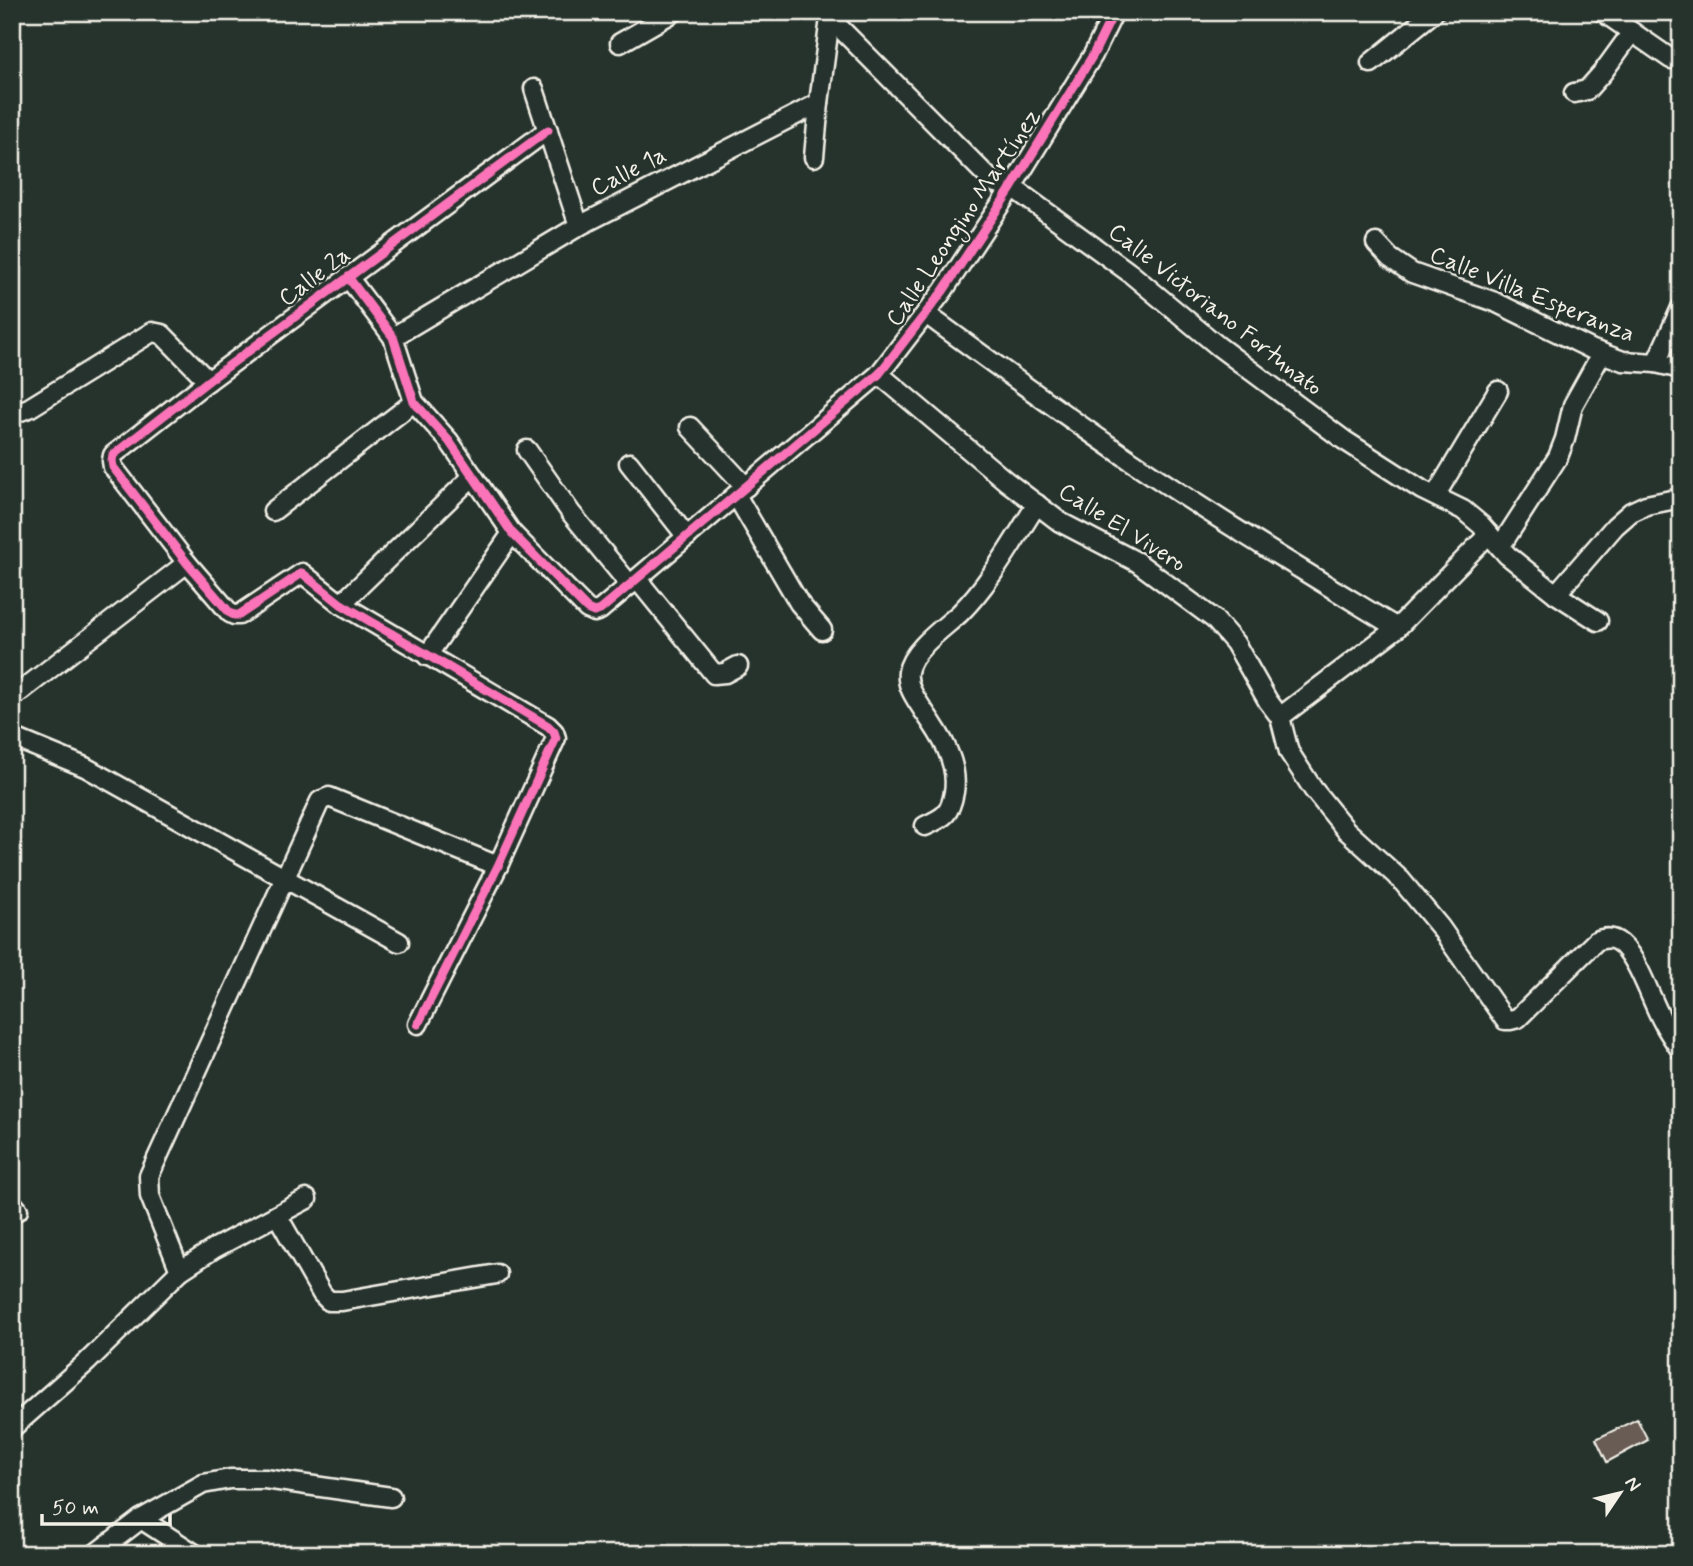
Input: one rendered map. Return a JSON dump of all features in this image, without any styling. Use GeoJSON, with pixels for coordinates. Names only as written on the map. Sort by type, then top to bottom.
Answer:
{"type":"FeatureCollection","features":[{"type":"Feature","properties":{"kind":"street"},"geometry":{"type":"LineString","coordinates":[[620,43],[674,12]]}},
{"type":"Feature","properties":{"kind":"street","name":"Calle Leongino Martínez"},"geometry":{"type":"LineString","coordinates":[[512,533],[587,609],[594,612],[600,610],[879,374],[943,291],[1012,187],[1093,55],[1114,12]]}},
{"type":"Feature","properties":{"kind":"street"},"geometry":{"type":"LineString","coordinates":[[1371,63],[1434,12]]}},
{"type":"Feature","properties":{"kind":"street"},"geometry":{"type":"LineString","coordinates":[[1603,12],[1671,60]]}},
{"type":"Feature","properties":{"kind":"street"},"geometry":{"type":"LineString","coordinates":[[814,157],[827,15]]}},
{"type":"Feature","properties":{"kind":"street","name":"Calle Victoriano Fortunato"},"geometry":{"type":"LineString","coordinates":[[827,15],[993,182],[1012,187],[1130,272],[1218,345],[1344,440],[1435,496],[1463,510],[1507,555],[1556,594],[1598,621]]}},
{"type":"Feature","properties":{"kind":"street"},"geometry":{"type":"LineString","coordinates":[[1574,93],[1587,90],[1632,32]]}},
{"type":"Feature","properties":{"kind":"street"},"geometry":{"type":"LineString","coordinates":[[534,89],[579,226]]}},
{"type":"Feature","properties":{"kind":"street","name":"Calle 1a"},"geometry":{"type":"LineString","coordinates":[[393,337],[579,226],[819,103]]}},
{"type":"Feature","properties":{"kind":"street","name":"Calle 2a"},"geometry":{"type":"LineString","coordinates":[[187,564],[113,467],[113,455],[208,381],[548,130]]}},
{"type":"Feature","properties":{"kind":"street","name":"Calle Villa Esperanza"},"geometry":{"type":"LineString","coordinates":[[1376,243],[1390,258],[1412,273],[1495,302],[1602,354],[1623,362],[1656,363],[1681,369]]}},
{"type":"Feature","properties":{"kind":"street"},"geometry":{"type":"LineString","coordinates":[[348,277],[393,337],[414,402],[449,441],[512,533],[427,656]]}},
{"type":"Feature","properties":{"kind":"street"},"geometry":{"type":"LineString","coordinates":[[1656,363],[1681,308]]}},
{"type":"Feature","properties":{"kind":"street"},"geometry":{"type":"LineString","coordinates":[[926,314],[1131,461],[1246,536],[1397,628]]}},
{"type":"Feature","properties":{"kind":"street"},"geometry":{"type":"LineString","coordinates":[[12,414],[29,408],[152,332],[162,334],[208,381]]}},
{"type":"Feature","properties":{"kind":"street"},"geometry":{"type":"LineString","coordinates":[[1280,717],[1397,628],[1495,540],[1558,457],[1573,405],[1602,354]]}},
{"type":"Feature","properties":{"kind":"street","name":"Calle El Vivero"},"geometry":{"type":"LineString","coordinates":[[879,374],[1006,481],[1060,522],[1137,562],[1214,619],[1235,643],[1280,717],[1289,752],[1313,789],[1346,830],[1401,880],[1440,927],[1505,1020],[1518,1018],[1596,941],[1603,938],[1615,940],[1635,962],[1663,1022],[1681,1051]]}},
{"type":"Feature","properties":{"kind":"street"},"geometry":{"type":"LineString","coordinates":[[1435,496],[1498,391]]}},
{"type":"Feature","properties":{"kind":"street"},"geometry":{"type":"LineString","coordinates":[[273,511],[414,402]]}},
{"type":"Feature","properties":{"kind":"street"},"geometry":{"type":"LineString","coordinates":[[690,427],[741,491],[799,603],[822,630]]}},
{"type":"Feature","properties":{"kind":"street"},"geometry":{"type":"LineString","coordinates":[[527,450],[572,513],[714,674],[725,673],[738,666]]}},
{"type":"Feature","properties":{"kind":"street"},"geometry":{"type":"LineString","coordinates":[[629,463],[687,537]]}},
{"type":"Feature","properties":{"kind":"street"},"geometry":{"type":"LineString","coordinates":[[341,604],[473,477]]}},
{"type":"Feature","properties":{"kind":"street"},"geometry":{"type":"LineString","coordinates":[[1556,594],[1615,526],[1631,512],[1646,505],[1676,499]]}},
{"type":"Feature","properties":{"kind":"street"},"geometry":{"type":"LineString","coordinates":[[925,826],[939,820],[951,808],[955,782],[952,758],[911,692],[908,672],[915,654],[962,611],[995,569],[1037,504]]}},
{"type":"Feature","properties":{"kind":"street"},"geometry":{"type":"LineString","coordinates":[[12,698],[187,564],[234,615],[239,615],[302,573],[341,604],[548,726],[556,738],[498,866],[418,1024]]}},
{"type":"Feature","properties":{"kind":"street"},"geometry":{"type":"LineString","coordinates":[[12,737],[85,767],[399,942]]}},
{"type":"Feature","properties":{"kind":"street"},"geometry":{"type":"LineString","coordinates":[[180,1270],[150,1196],[149,1176],[320,801],[329,797],[498,866]]}},
{"type":"Feature","properties":{"kind":"street"},"geometry":{"type":"LineString","coordinates":[[12,1429],[87,1362],[180,1270],[215,1248],[307,1199]]}},
{"type":"Feature","properties":{"kind":"street"},"geometry":{"type":"LineString","coordinates":[[277,1215],[322,1294],[330,1301],[497,1274]]}},
{"type":"Feature","properties":{"kind":"street"},"geometry":{"type":"LineString","coordinates":[[95,1554],[141,1519],[203,1484],[230,1479],[265,1479],[391,1497]]}},
{"type":"Feature","properties":{"kind":"street"},"geometry":{"type":"LineString","coordinates":[[141,1519],[195,1554]]}},
{"type":"Feature","properties":{"kind":"building"},"geometry":{"type":"Polygon","coordinates":[[[1637,1419],[1648,1440],[1607,1462],[1596,1439],[1637,1419]]]}},
{"type":"Feature","properties":{"kind":"cycle path"},"geometry":{"type":"LineString","coordinates":[[348,277],[393,337],[414,402],[449,441],[512,533],[587,609],[594,612],[600,610],[879,374],[943,291],[1012,187],[1093,55],[1114,12]]}},
{"type":"Feature","properties":{"kind":"cycle path"},"geometry":{"type":"LineString","coordinates":[[418,1024],[498,866],[556,738],[554,732],[341,604],[302,573],[239,615],[230,613],[187,563],[113,467],[112,461],[113,455],[208,381],[548,130]]}}]}
